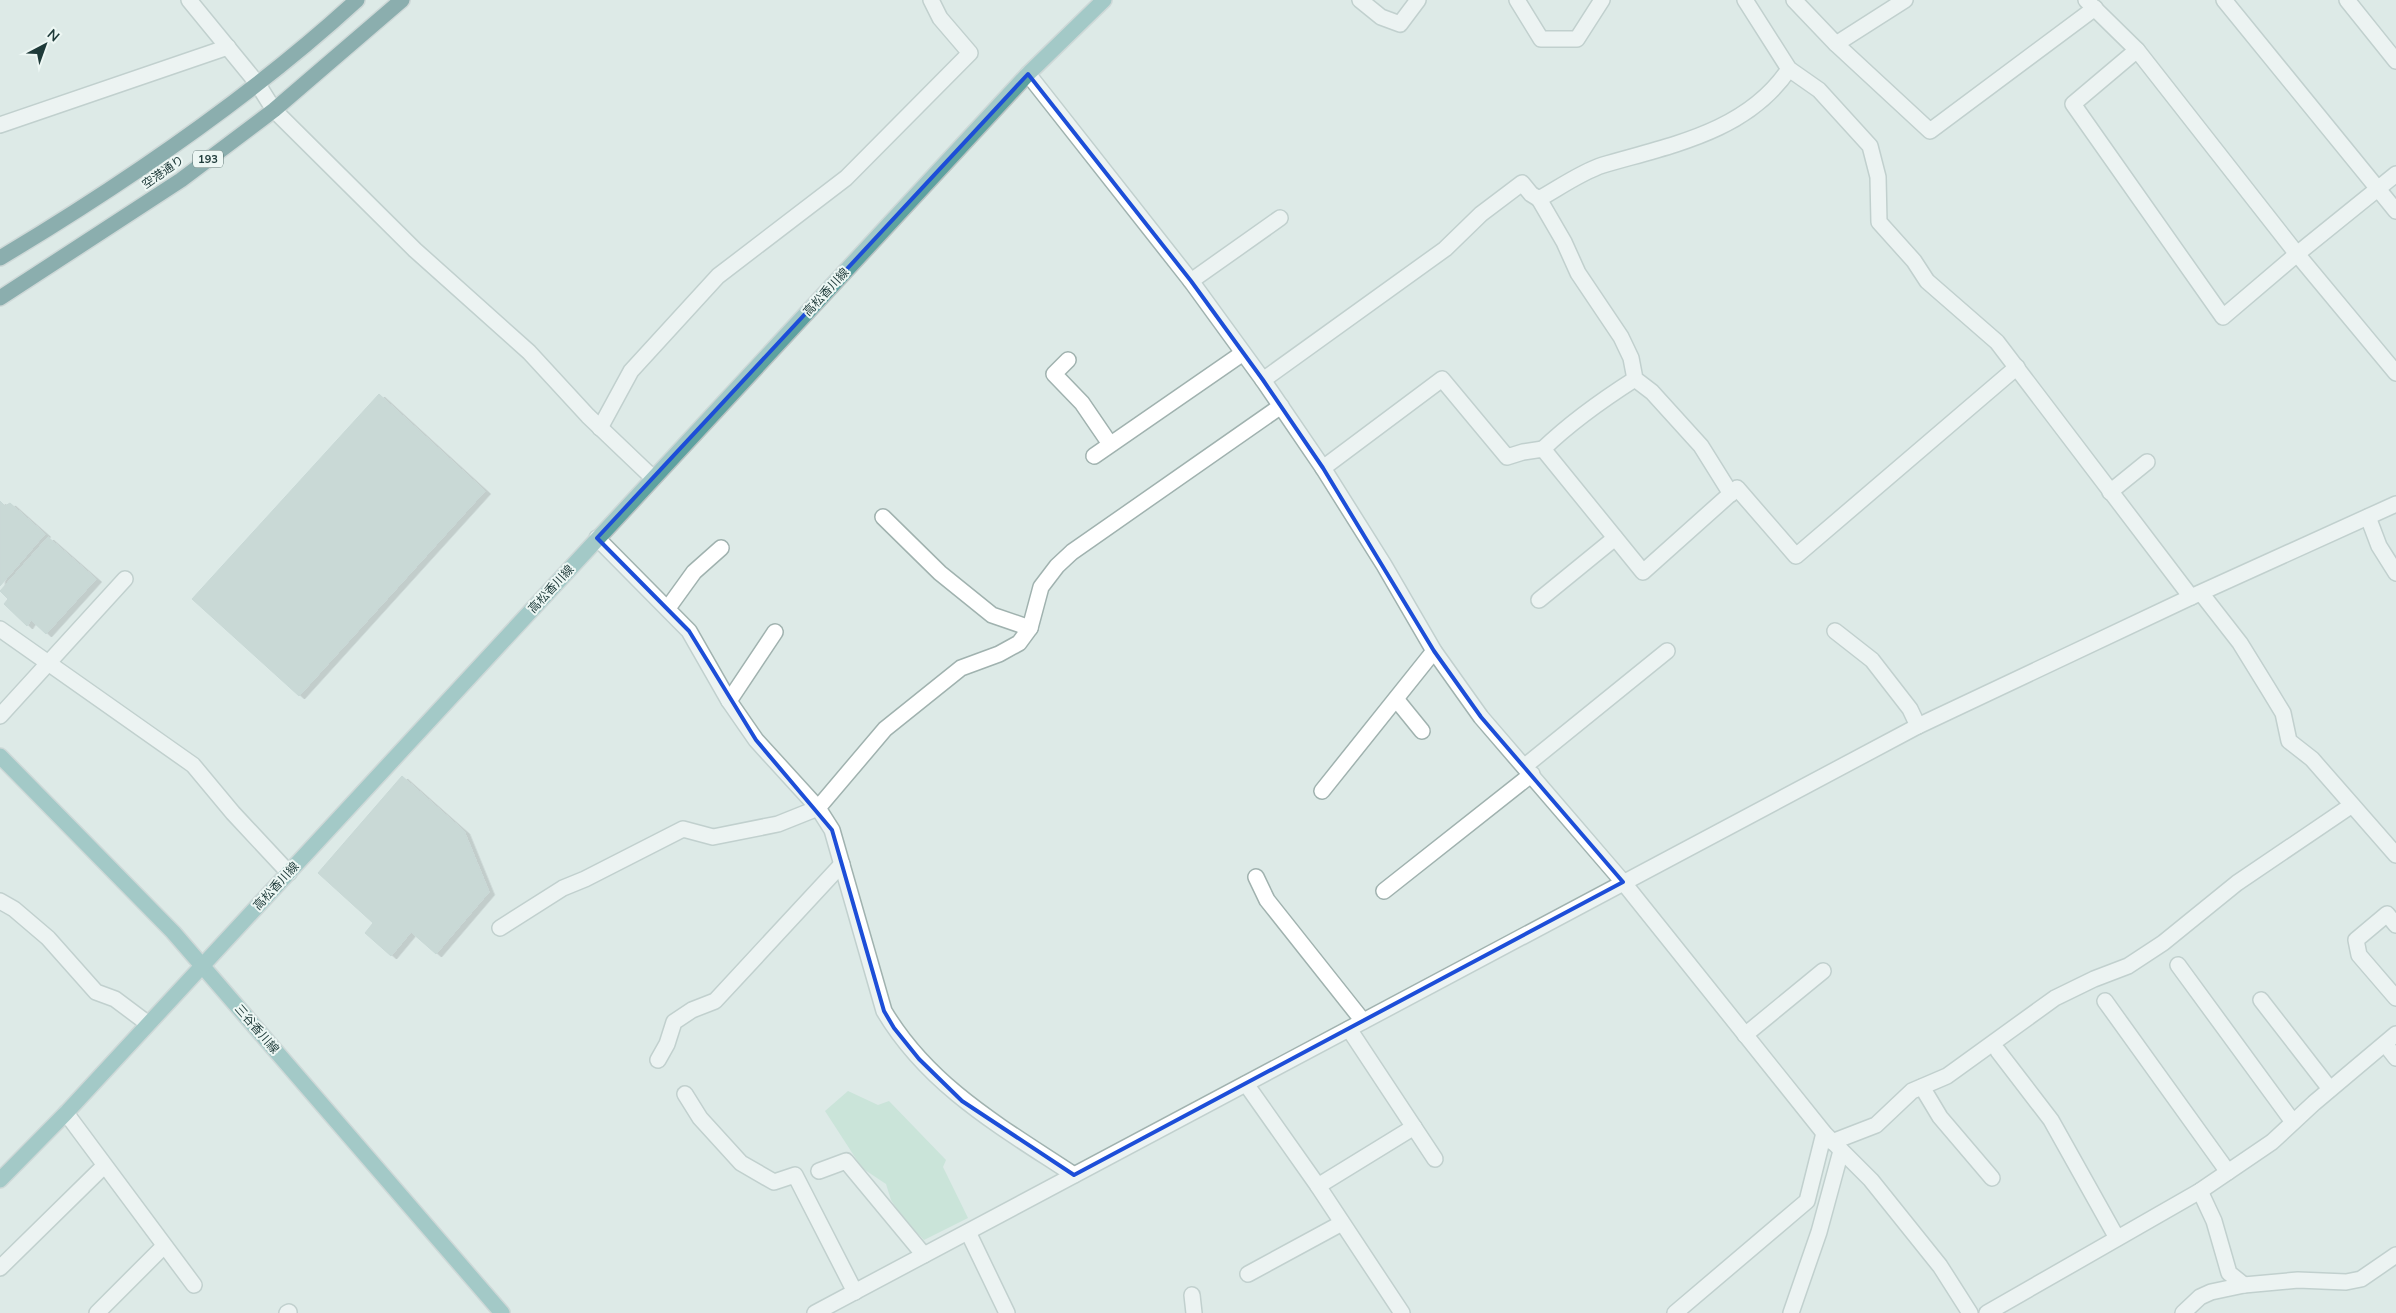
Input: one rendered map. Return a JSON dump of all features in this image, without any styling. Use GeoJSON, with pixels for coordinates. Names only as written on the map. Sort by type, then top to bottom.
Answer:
{"type":"FeatureCollection","features":[{"type":"Feature","properties":{"kind":"highway","name":"空港通り"},"geometry":{"type":"LineString","coordinates":[[0,258],[56,225],[163,153],[257,83],[357,0]]}},
{"type":"Feature","properties":{"kind":"highway","name":"空港通り"},"geometry":{"type":"LineString","coordinates":[[0,298],[181,180],[274,110],[402,0]]}},
{"type":"Feature","properties":{"kind":"main road","name":"高松香川線"},"geometry":{"type":"LineString","coordinates":[[0,1180],[66,1113],[147,1023],[203,966],[1028,74],[1104,0]]}},
{"type":"Feature","properties":{"kind":"main road","name":"三谷香川線"},"geometry":{"type":"LineString","coordinates":[[0,756],[173,932],[502,1313]]}},
{"type":"Feature","properties":{"kind":"street"},"geometry":{"type":"LineString","coordinates":[[189,0],[257,83],[274,110],[415,250],[529,352],[600,428],[653,478]]}},
{"type":"Feature","properties":{"kind":"street"},"geometry":{"type":"LineString","coordinates":[[600,428],[631,371],[718,276],[846,178],[970,52],[940,18],[931,0]]}},
{"type":"Feature","properties":{"kind":"street"},"geometry":{"type":"LineString","coordinates":[[1360,0],[1381,18],[1400,24],[1418,0]]}},
{"type":"Feature","properties":{"kind":"street"},"geometry":{"type":"LineString","coordinates":[[1517,0],[1541,39],[1577,39],[1602,0]]}},
{"type":"Feature","properties":{"kind":"street"},"geometry":{"type":"LineString","coordinates":[[1745,0],[1789,69],[1819,90],[1870,146],[1878,177],[1879,222],[1914,261],[1927,281],[1997,342],[2110,492],[2196,595],[2240,643],[2283,713],[2289,741],[2312,759],[2396,855]]}},
{"type":"Feature","properties":{"kind":"street"},"geometry":{"type":"LineString","coordinates":[[1794,0],[1836,44],[1930,131],[2090,4],[2137,50],[2297,254],[2396,373]]}},
{"type":"Feature","properties":{"kind":"street"},"geometry":{"type":"LineString","coordinates":[[1836,44],[1905,0]]}},
{"type":"Feature","properties":{"kind":"street"},"geometry":{"type":"LineString","coordinates":[[2224,0],[2396,211]]}},
{"type":"Feature","properties":{"kind":"street"},"geometry":{"type":"LineString","coordinates":[[2347,0],[2396,62]]}},
{"type":"Feature","properties":{"kind":"street"},"geometry":{"type":"LineString","coordinates":[[0,125],[228,47]]}},
{"type":"Feature","properties":{"kind":"street"},"geometry":{"type":"LineString","coordinates":[[2137,50],[2073,104],[2223,317],[2396,174]]}},
{"type":"Feature","properties":{"kind":"street"},"geometry":{"type":"LineString","coordinates":[[1539,199],[1601,166],[1636,158],[1716,131],[1749,109],[1778,85],[1789,69]]}},
{"type":"Feature","properties":{"kind":"street"},"geometry":{"type":"LineString","coordinates":[[1028,74],[1192,281],[1244,353],[1323,468],[1384,565],[1434,651],[1481,717],[1623,882],[1832,1142],[1871,1180],[1940,1266],[1965,1311]]}},
{"type":"Feature","properties":{"kind":"street"},"geometry":{"type":"LineString","coordinates":[[1263,380],[1445,249],[1482,214],[1522,183],[1531,194],[1539,199],[1564,242],[1578,273],[1621,337],[1631,358],[1635,379],[1652,392],[1701,446],[1731,494]]}},
{"type":"Feature","properties":{"kind":"street"},"geometry":{"type":"LineString","coordinates":[[1192,281],[1280,218]]}},
{"type":"Feature","properties":{"kind":"street"},"geometry":{"type":"LineString","coordinates":[[1094,456],[1244,353]]}},
{"type":"Feature","properties":{"kind":"street"},"geometry":{"type":"LineString","coordinates":[[1068,360],[1054,374],[1082,403],[1110,444]]}},
{"type":"Feature","properties":{"kind":"street"},"geometry":{"type":"LineString","coordinates":[[1543,449],[1643,572],[1737,488],[1796,556],[2016,367]]}},
{"type":"Feature","properties":{"kind":"street"},"geometry":{"type":"LineString","coordinates":[[1323,468],[1442,379],[1507,457],[1543,449],[1592,407],[1635,379]]}},
{"type":"Feature","properties":{"kind":"street"},"geometry":{"type":"LineString","coordinates":[[500,928],[562,888],[585,879],[683,829],[713,837],[778,824],[818,808],[885,729],[961,668],[999,654],[1019,643],[1030,628],[1041,587],[1057,566],[1072,552],[1281,406]]}},
{"type":"Feature","properties":{"kind":"street"},"geometry":{"type":"LineString","coordinates":[[2110,492],[2147,462]]}},
{"type":"Feature","properties":{"kind":"street"},"geometry":{"type":"LineString","coordinates":[[815,1313],[1918,726],[2196,595],[2396,504]]}},
{"type":"Feature","properties":{"kind":"street"},"geometry":{"type":"LineString","coordinates":[[883,517],[940,573],[992,615],[1030,628]]}},
{"type":"Feature","properties":{"kind":"street"},"geometry":{"type":"LineString","coordinates":[[2368,517],[2379,546],[2396,573]]}},
{"type":"Feature","properties":{"kind":"street"},"geometry":{"type":"LineString","coordinates":[[597,538],[689,631],[729,701],[756,740],[818,808],[832,830],[884,1012],[894,1028],[919,1060],[962,1101],[1074,1175]]}},
{"type":"Feature","properties":{"kind":"street"},"geometry":{"type":"LineString","coordinates":[[1539,600],[1615,538]]}},
{"type":"Feature","properties":{"kind":"street"},"geometry":{"type":"LineString","coordinates":[[668,608],[694,572],[721,548]]}},
{"type":"Feature","properties":{"kind":"street"},"geometry":{"type":"LineString","coordinates":[[0,716],[125,579]]}},
{"type":"Feature","properties":{"kind":"street"},"geometry":{"type":"LineString","coordinates":[[0,628],[48,664],[193,765],[289,873]]}},
{"type":"Feature","properties":{"kind":"street"},"geometry":{"type":"LineString","coordinates":[[1835,631],[1872,660],[1910,710],[1918,726]]}},
{"type":"Feature","properties":{"kind":"street"},"geometry":{"type":"LineString","coordinates":[[729,701],[775,632]]}},
{"type":"Feature","properties":{"kind":"street"},"geometry":{"type":"LineString","coordinates":[[1322,791],[1434,651]]}},
{"type":"Feature","properties":{"kind":"street"},"geometry":{"type":"LineString","coordinates":[[1384,891],[1667,651]]}},
{"type":"Feature","properties":{"kind":"street"},"geometry":{"type":"LineString","coordinates":[[1396,699],[1422,732]]}},
{"type":"Feature","properties":{"kind":"street"},"geometry":{"type":"LineString","coordinates":[[1675,1313],[1807,1201],[1832,1142],[1876,1126],[1912,1091],[1947,1076],[2055,998],[2094,978],[2128,966],[2162,943],[2237,883],[2352,805]]}},
{"type":"Feature","properties":{"kind":"street"},"geometry":{"type":"LineString","coordinates":[[658,1060],[668,1044],[674,1022],[692,1010],[714,1001],[842,864]]}},
{"type":"Feature","properties":{"kind":"street"},"geometry":{"type":"LineString","coordinates":[[1256,877],[1267,900],[1363,1021]]}},
{"type":"Feature","properties":{"kind":"street"},"geometry":{"type":"LineString","coordinates":[[0,901],[7,909],[48,938],[96,992],[115,999],[147,1023]]}},
{"type":"Feature","properties":{"kind":"street"},"geometry":{"type":"LineString","coordinates":[[2396,925],[2387,914],[2356,940],[2359,955],[2396,998]]}},
{"type":"Feature","properties":{"kind":"street"},"geometry":{"type":"LineString","coordinates":[[2178,964],[2293,1122]]}},
{"type":"Feature","properties":{"kind":"street"},"geometry":{"type":"LineString","coordinates":[[1745,1034],[1823,971]]}},
{"type":"Feature","properties":{"kind":"street"},"geometry":{"type":"LineString","coordinates":[[2261,1000],[2330,1089]]}},
{"type":"Feature","properties":{"kind":"street"},"geometry":{"type":"LineString","coordinates":[[2105,1001],[2228,1172]]}},
{"type":"Feature","properties":{"kind":"street"},"geometry":{"type":"LineString","coordinates":[[1349,1029],[1435,1159]]}},
{"type":"Feature","properties":{"kind":"street"},"geometry":{"type":"LineString","coordinates":[[1987,1313],[2228,1172],[2272,1142],[2330,1089],[2390,1039],[2396,1058]]}},
{"type":"Feature","properties":{"kind":"street"},"geometry":{"type":"LineString","coordinates":[[1998,1051],[2052,1120],[2117,1238]]}},
{"type":"Feature","properties":{"kind":"street"},"geometry":{"type":"LineString","coordinates":[[1246,1084],[1318,1186],[1402,1313]]}},
{"type":"Feature","properties":{"kind":"street"},"geometry":{"type":"LineString","coordinates":[[1922,1087],[1940,1116],[1992,1178]]}},
{"type":"Feature","properties":{"kind":"street"},"geometry":{"type":"LineString","coordinates":[[685,1094],[700,1118],[741,1163],[774,1182],[795,1175],[855,1292]]}},
{"type":"Feature","properties":{"kind":"street"},"geometry":{"type":"LineString","coordinates":[[66,1113],[194,1286]]}},
{"type":"Feature","properties":{"kind":"street"},"geometry":{"type":"LineString","coordinates":[[1318,1186],[1414,1127]]}},
{"type":"Feature","properties":{"kind":"street"},"geometry":{"type":"LineString","coordinates":[[1792,1313],[1819,1232],[1832,1142]]}},
{"type":"Feature","properties":{"kind":"street"},"geometry":{"type":"LineString","coordinates":[[819,1171],[846,1161],[924,1255]]}},
{"type":"Feature","properties":{"kind":"street"},"geometry":{"type":"LineString","coordinates":[[2,1261],[104,1166]]}},
{"type":"Feature","properties":{"kind":"street"},"geometry":{"type":"LineString","coordinates":[[2200,1190],[2214,1221],[2229,1273],[2244,1285]]}},
{"type":"Feature","properties":{"kind":"street"},"geometry":{"type":"LineString","coordinates":[[1248,1274],[1342,1222]]}},
{"type":"Feature","properties":{"kind":"street"},"geometry":{"type":"LineString","coordinates":[[968,1232],[1007,1313]]}},
{"type":"Feature","properties":{"kind":"street"},"geometry":{"type":"LineString","coordinates":[[97,1313],[164,1246]]}},
{"type":"Feature","properties":{"kind":"street"},"geometry":{"type":"LineString","coordinates":[[2183,1313],[2200,1297],[2211,1292],[2244,1285],[2298,1280],[2346,1282],[2361,1279],[2396,1255]]}},
{"type":"Feature","properties":{"kind":"street"},"geometry":{"type":"LineString","coordinates":[[1192,1295],[1194,1313]]}},
{"type":"Feature","properties":{"kind":"highlighted area"},"geometry":{"type":"Polygon","coordinates":[[[1028,74],[1191,281],[1263,380],[1323,468],[1434,651],[1481,717],[1623,882],[1074,1175],[962,1101],[919,1059],[894,1028],[884,1011],[832,830],[756,740],[689,631],[597,538],[1028,74]]]}},
{"type":"Feature","properties":{"kind":"green space"},"geometry":{"type":"Polygon","coordinates":[[[848,1091],[878,1105],[889,1101],[946,1160],[943,1167],[968,1218],[924,1240],[903,1218],[891,1200],[886,1184],[862,1168],[825,1111],[848,1091]]]}},
{"type":"Feature","properties":{"kind":"building"},"geometry":{"type":"Polygon","coordinates":[[[379,394],[485,491],[299,696],[192,599],[379,394]]]}},
{"type":"Feature","properties":{"kind":"building"},"geometry":{"type":"Polygon","coordinates":[[[0,501],[5,506],[10,503],[45,534],[0,586],[0,501]]]}},
{"type":"Feature","properties":{"kind":"building"},"geometry":{"type":"Polygon","coordinates":[[[48,537],[96,579],[46,634],[31,620],[27,626],[4,604],[8,599],[0,591],[48,537]]]}},
{"type":"Feature","properties":{"kind":"building"},"geometry":{"type":"Polygon","coordinates":[[[402,776],[464,831],[489,892],[436,954],[411,932],[391,956],[365,933],[373,923],[318,873],[402,776]]]}}]}
